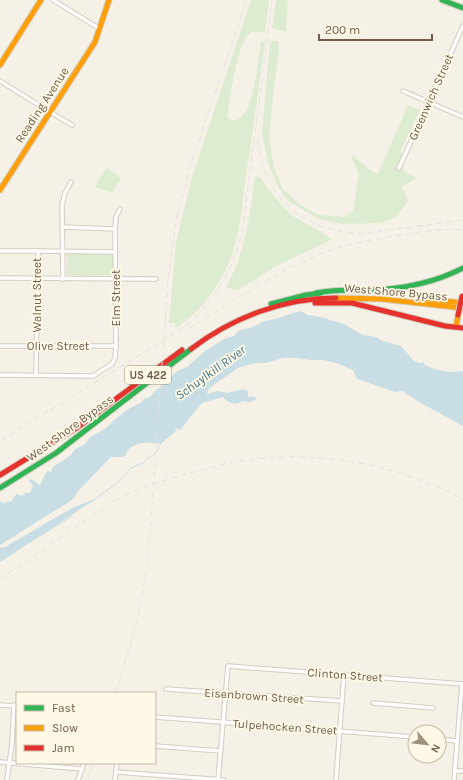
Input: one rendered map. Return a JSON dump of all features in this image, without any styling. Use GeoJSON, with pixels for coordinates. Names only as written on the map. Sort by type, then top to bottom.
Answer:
{"type":"FeatureCollection","features":[{"type":"Feature","properties":{"kind":"main road"},"geometry":{"type":"LineString","coordinates":[[0,65],[41,0]]}},
{"type":"Feature","properties":{"kind":"main road","name":"Reading Avenue"},"geometry":{"type":"LineString","coordinates":[[0,190],[95,42],[109,0]]}},
{"type":"Feature","properties":{"kind":"main road"},"geometry":{"type":"LineString","coordinates":[[442,0],[463,8]]}},
{"type":"Feature","properties":{"kind":"main road"},"geometry":{"type":"LineString","coordinates":[[306,295],[333,289],[371,290],[415,285],[444,278],[463,268]]}},
{"type":"Feature","properties":{"kind":"main road","name":"West Shore Bypass"},"geometry":{"type":"LineString","coordinates":[[0,475],[78,427],[187,346],[216,327],[247,312],[281,300],[306,295],[348,292],[463,303]]}},
{"type":"Feature","properties":{"kind":"main road"},"geometry":{"type":"LineString","coordinates":[[456,327],[463,295]]}},
{"type":"Feature","properties":{"kind":"main road","name":"West Shore Bypass"},"geometry":{"type":"LineString","coordinates":[[0,488],[56,453],[195,346],[218,331],[248,316],[271,308],[302,301],[343,297],[379,298],[463,308]]}},
{"type":"Feature","properties":{"kind":"main road"},"geometry":{"type":"LineString","coordinates":[[248,316],[307,304],[344,302],[445,326],[463,328]]}},
{"type":"Feature","properties":{"kind":"street"},"geometry":{"type":"LineString","coordinates":[[53,0],[100,30]]}},
{"type":"Feature","properties":{"kind":"street","name":"Greenwich Street"},"geometry":{"type":"LineString","coordinates":[[399,168],[463,26]]}},
{"type":"Feature","properties":{"kind":"street"},"geometry":{"type":"LineString","coordinates":[[0,81],[72,125]]}},
{"type":"Feature","properties":{"kind":"street"},"geometry":{"type":"LineString","coordinates":[[403,91],[463,117]]}},
{"type":"Feature","properties":{"kind":"street"},"geometry":{"type":"LineString","coordinates":[[63,279],[62,227],[64,197],[71,182]]}},
{"type":"Feature","properties":{"kind":"street","name":"Elm Street"},"geometry":{"type":"LineString","coordinates":[[36,375],[93,376],[112,364],[116,346],[115,220],[120,209]]}},
{"type":"Feature","properties":{"kind":"street"},"geometry":{"type":"LineString","coordinates":[[62,227],[115,229]]}},
{"type":"Feature","properties":{"kind":"street","name":"Walnut Street"},"geometry":{"type":"LineString","coordinates":[[0,251],[38,252],[36,375]]}},
{"type":"Feature","properties":{"kind":"street"},"geometry":{"type":"LineString","coordinates":[[38,252],[115,252]]}},
{"type":"Feature","properties":{"kind":"street"},"geometry":{"type":"LineString","coordinates":[[0,278],[156,279]]}},
{"type":"Feature","properties":{"kind":"street","name":"Olive Street"},"geometry":{"type":"LineString","coordinates":[[0,346],[116,346]]}},
{"type":"Feature","properties":{"kind":"street"},"geometry":{"type":"LineString","coordinates":[[0,375],[36,375]]}},
{"type":"Feature","properties":{"kind":"street","name":"Clinton Street"},"geometry":{"type":"LineString","coordinates":[[225,694],[228,666],[462,684]]}},
{"type":"Feature","properties":{"kind":"street"},"geometry":{"type":"LineString","coordinates":[[336,780],[344,674]]}},
{"type":"Feature","properties":{"kind":"street"},"geometry":{"type":"LineString","coordinates":[[454,780],[462,684]]}},
{"type":"Feature","properties":{"kind":"street","name":"Eisenbrown Street"},"geometry":{"type":"LineString","coordinates":[[166,689],[342,701]]}},
{"type":"Feature","properties":{"kind":"street"},"geometry":{"type":"LineString","coordinates":[[218,780],[225,694]]}},
{"type":"Feature","properties":{"kind":"street"},"geometry":{"type":"LineString","coordinates":[[373,703],[433,708]]}},
{"type":"Feature","properties":{"kind":"street"},"geometry":{"type":"LineString","coordinates":[[0,705],[15,706],[7,780]]}},
{"type":"Feature","properties":{"kind":"street","name":"Tulpehocken Street"},"geometry":{"type":"LineString","coordinates":[[156,717],[407,736]]}},
{"type":"Feature","properties":{"kind":"street"},"geometry":{"type":"LineString","coordinates":[[447,740],[457,741]]}},
{"type":"Feature","properties":{"kind":"street"},"geometry":{"type":"LineString","coordinates":[[12,743],[16,744]]}},
{"type":"Feature","properties":{"kind":"street"},"geometry":{"type":"LineString","coordinates":[[156,746],[221,751]]}},
{"type":"Feature","properties":{"kind":"street"},"geometry":{"type":"LineString","coordinates":[[0,762],[16,763]]}},
{"type":"Feature","properties":{"kind":"street"},"geometry":{"type":"LineString","coordinates":[[36,764],[64,765],[82,769]]}},
{"type":"Feature","properties":{"kind":"street"},"geometry":{"type":"LineString","coordinates":[[78,780],[84,764]]}},
{"type":"Feature","properties":{"kind":"street"},"geometry":{"type":"LineString","coordinates":[[115,780],[117,764]]}},
{"type":"Feature","properties":{"kind":"street"},"geometry":{"type":"LineString","coordinates":[[455,771],[463,771]]}},
{"type":"Feature","properties":{"kind":"street"},"geometry":{"type":"LineString","coordinates":[[116,772],[224,780]]}},
{"type":"Feature","properties":{"kind":"green space"},"geometry":{"type":"Polygon","coordinates":[[[251,0],[269,0],[265,33],[250,33],[245,38],[241,48],[227,117],[232,120],[238,119],[247,108],[253,90],[261,41],[265,42],[237,238],[226,268],[211,295],[201,307],[176,328],[175,323],[169,323],[176,242],[192,177],[251,0]]]}},
{"type":"Feature","properties":{"kind":"green space"},"geometry":{"type":"Polygon","coordinates":[[[276,0],[288,0],[286,32],[272,28],[276,0]]]}},
{"type":"Feature","properties":{"kind":"green space"},"geometry":{"type":"Polygon","coordinates":[[[270,41],[278,41],[279,52],[269,138],[274,167],[282,188],[300,205],[319,215],[345,217],[353,211],[359,174],[351,157],[353,156],[369,169],[378,174],[408,105],[420,110],[401,150],[402,166],[405,172],[418,178],[402,186],[408,201],[396,217],[381,223],[342,224],[319,219],[288,201],[278,187],[268,163],[262,132],[270,41]]]}},
{"type":"Feature","properties":{"kind":"green space"},"geometry":{"type":"Polygon","coordinates":[[[108,166],[109,170],[121,178],[112,193],[95,187],[108,166]]]}},
{"type":"Feature","properties":{"kind":"green space"},"geometry":{"type":"Polygon","coordinates":[[[255,176],[261,178],[268,189],[291,215],[331,238],[331,240],[276,266],[238,290],[227,288],[243,246],[255,176]]]}},
{"type":"Feature","properties":{"kind":"green space"},"geometry":{"type":"Polygon","coordinates":[[[67,254],[113,254],[113,275],[67,275],[67,254]]]}},
{"type":"Feature","properties":{"kind":"water","name":"Schuylkill River"},"geometry":{"type":"Polygon","coordinates":[[[300,311],[308,315],[326,318],[342,323],[363,335],[376,337],[383,341],[401,346],[413,360],[420,363],[423,362],[425,365],[434,369],[448,372],[463,371],[463,426],[402,391],[395,392],[357,379],[353,370],[339,364],[324,360],[297,358],[283,358],[266,363],[255,363],[238,368],[215,384],[208,390],[207,394],[218,391],[227,393],[244,389],[248,391],[248,397],[254,397],[257,399],[250,402],[244,401],[233,404],[228,402],[223,397],[202,403],[180,430],[176,428],[175,432],[160,444],[140,443],[131,447],[125,456],[111,457],[80,489],[72,500],[0,545],[0,501],[4,503],[12,501],[17,494],[22,496],[25,493],[30,493],[33,486],[29,481],[30,479],[40,485],[47,471],[51,472],[53,467],[71,455],[75,449],[85,444],[90,437],[105,429],[114,420],[130,408],[141,403],[145,398],[150,397],[177,371],[187,367],[205,351],[226,338],[234,336],[238,331],[253,327],[264,321],[300,311]]]}},
{"type":"Feature","properties":{"kind":"water"},"geometry":{"type":"Polygon","coordinates":[[[97,498],[0,562],[0,548],[5,547],[72,508],[97,498]]]}},
{"type":"Feature","properties":{"kind":"waterway"},"geometry":{"type":"LineString","coordinates":[[91,502],[116,484],[131,468],[143,463],[157,451],[161,443]]}},
{"type":"Feature","properties":{"kind":"waterway"},"geometry":{"type":"LineString","coordinates":[[30,542],[72,515]]}},
{"type":"Feature","properties":{"kind":"railway"},"geometry":{"type":"LineString","coordinates":[[116,692],[138,618],[148,561],[168,281],[176,222],[191,164],[247,0]]}},
{"type":"Feature","properties":{"kind":"railway"},"geometry":{"type":"LineString","coordinates":[[0,441],[180,330],[192,320],[220,287],[227,275],[238,248],[242,233],[272,0]]}},
{"type":"Feature","properties":{"kind":"railway"},"geometry":{"type":"LineString","coordinates":[[258,140],[261,161],[269,180],[279,196],[293,210],[326,228],[346,232],[367,233],[463,220]]}},
{"type":"Feature","properties":{"kind":"railway"},"geometry":{"type":"LineString","coordinates":[[188,329],[259,285],[314,256],[350,244],[367,241],[439,230],[463,230]]}},
{"type":"Feature","properties":{"kind":"railway"},"geometry":{"type":"LineString","coordinates":[[0,579],[116,500],[167,480],[234,462],[283,457],[307,457],[356,462],[404,474],[436,486],[463,499]]}},
{"type":"Feature","properties":{"kind":"railway"},"geometry":{"type":"LineString","coordinates":[[88,780],[93,764]]}},
{"type":"Feature","properties":{"kind":"traffic: fast"},"geometry":{"type":"LineString","coordinates":[[442,0],[463,8]]}},
{"type":"Feature","properties":{"kind":"traffic: fast"},"geometry":{"type":"LineString","coordinates":[[316,293],[337,290],[371,290],[407,287],[441,278],[463,268]]}},
{"type":"Feature","properties":{"kind":"traffic: fast"},"geometry":{"type":"LineString","coordinates":[[271,304],[306,295],[321,293]]}},
{"type":"Feature","properties":{"kind":"traffic: fast"},"geometry":{"type":"LineString","coordinates":[[0,488],[56,453],[191,349]]}},
{"type":"Feature","properties":{"kind":"traffic: slow"},"geometry":{"type":"LineString","coordinates":[[0,65],[41,0]]}},
{"type":"Feature","properties":{"kind":"traffic: slow"},"geometry":{"type":"LineString","coordinates":[[0,190],[95,42],[109,0]]}},
{"type":"Feature","properties":{"kind":"traffic: slow"},"geometry":{"type":"LineString","coordinates":[[336,298],[382,299],[463,308]]}},
{"type":"Feature","properties":{"kind":"traffic: slow"},"geometry":{"type":"LineString","coordinates":[[420,298],[463,303]]}},
{"type":"Feature","properties":{"kind":"traffic: slow"},"geometry":{"type":"LineString","coordinates":[[456,327],[458,315]]}},
{"type":"Feature","properties":{"kind":"traffic: jam"},"geometry":{"type":"LineString","coordinates":[[458,315],[462,296]]}},
{"type":"Feature","properties":{"kind":"traffic: jam"},"geometry":{"type":"LineString","coordinates":[[191,349],[224,328],[260,312],[297,301],[336,298]]}},
{"type":"Feature","properties":{"kind":"traffic: jam"},"geometry":{"type":"LineString","coordinates":[[315,303],[352,303],[445,326],[463,328]]}},
{"type":"Feature","properties":{"kind":"traffic: jam"},"geometry":{"type":"LineString","coordinates":[[0,475],[78,427],[182,350]]}}]}
